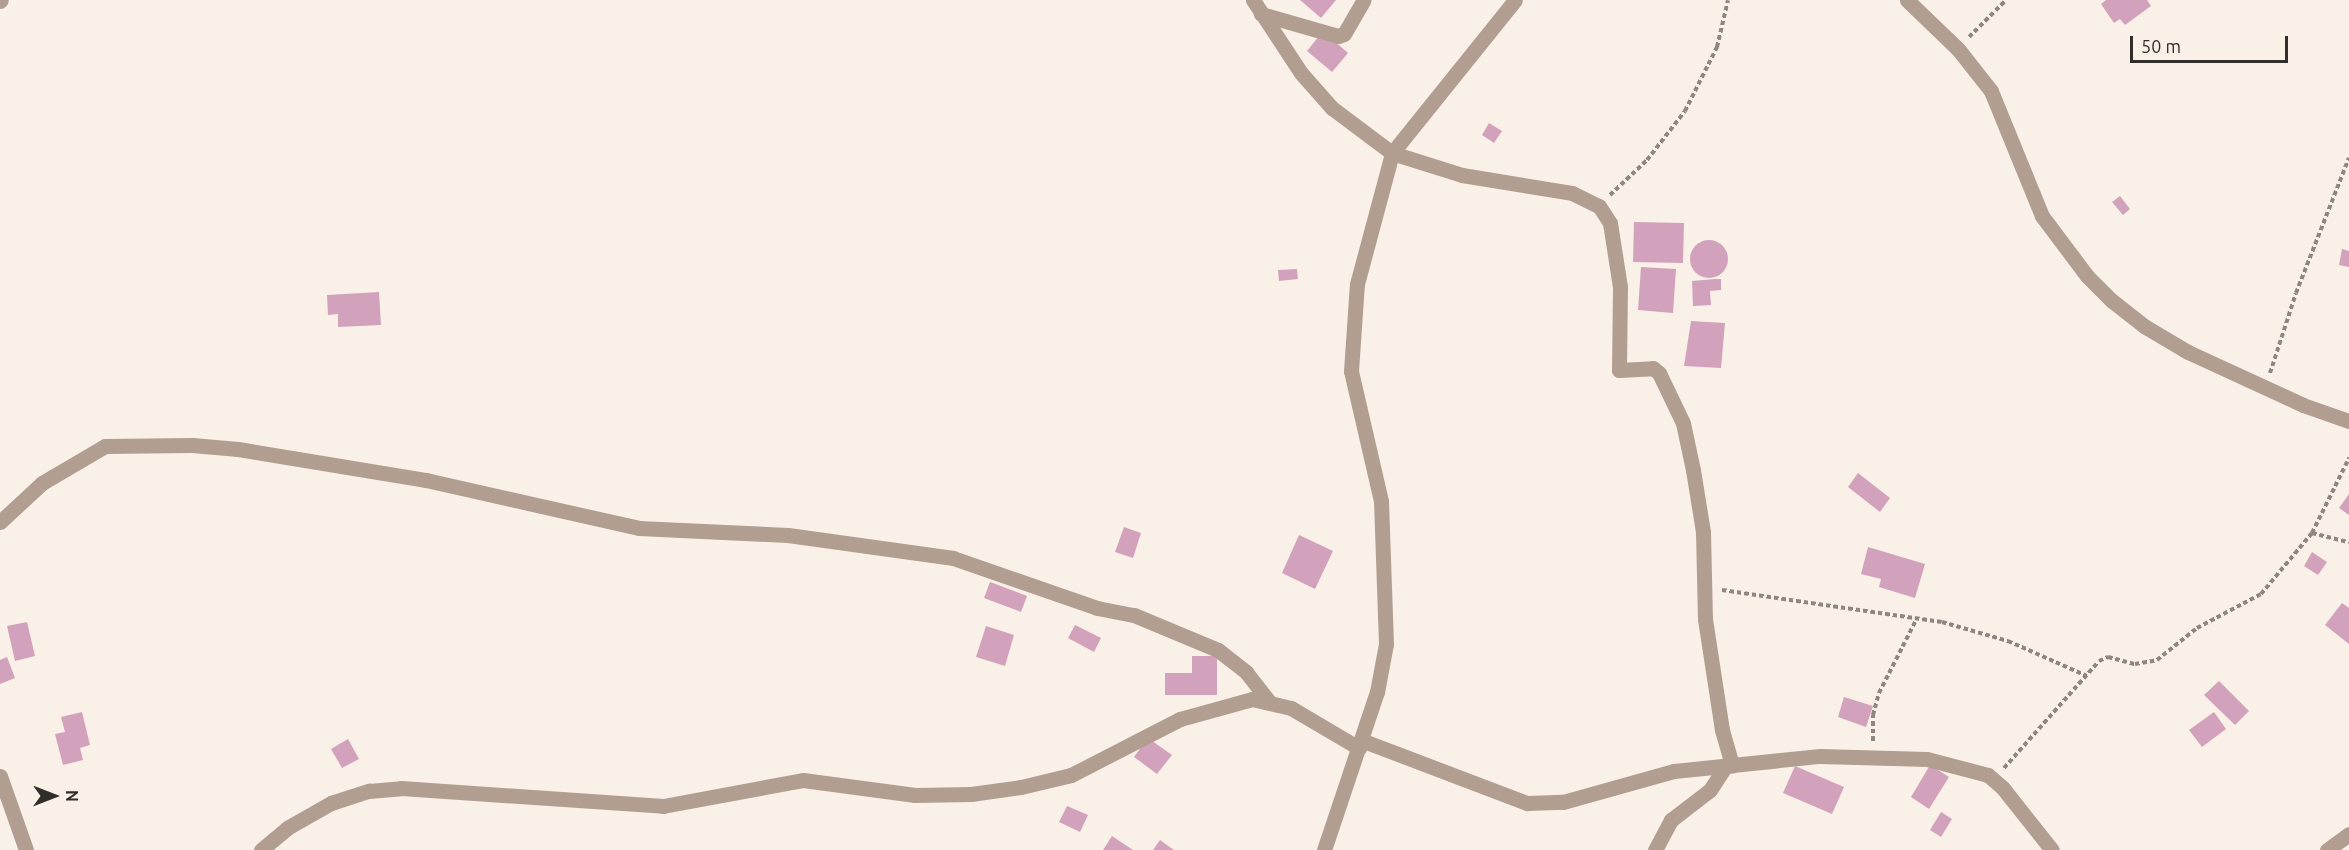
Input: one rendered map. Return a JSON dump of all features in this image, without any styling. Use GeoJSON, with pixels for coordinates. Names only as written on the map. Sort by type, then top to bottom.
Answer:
{"type":"FeatureCollection","features":[{"type":"Feature","properties":{"kind":"street"},"geometry":{"type":"LineString","coordinates":[[1253,0],[1301,73],[1332,108],[1392,153],[1462,175],[1572,193],[1599,206],[1610,223],[1617,249],[1620,287],[1617,366],[1622,373],[1653,368],[1672,396],[1693,470],[1706,580],[1705,619],[1729,767]]}},
{"type":"Feature","properties":{"kind":"street"},"geometry":{"type":"LineString","coordinates":[[1261,14],[1338,36],[1344,34],[1364,0]]}},
{"type":"Feature","properties":{"kind":"street"},"geometry":{"type":"LineString","coordinates":[[1324,850],[1377,692],[1386,644],[1388,606],[1381,501],[1351,371],[1358,284],[1392,153],[1515,0]]}},
{"type":"Feature","properties":{"kind":"street"},"geometry":{"type":"LineString","coordinates":[[1907,0],[1958,49],[1991,91],[2042,216],[2087,276],[2144,326],[2188,352],[2265,388],[2349,421]]}},
{"type":"Feature","properties":{"kind":"street"},"geometry":{"type":"LineString","coordinates":[[0,522],[42,483],[105,446],[182,444],[238,449],[426,480],[639,528],[788,535],[953,558],[1097,608],[1134,615],[1218,650],[1246,672],[1269,701]]}},
{"type":"Feature","properties":{"kind":"street"},"geometry":{"type":"LineString","coordinates":[[261,850],[287,828],[331,803],[369,791],[401,788],[663,806],[803,780],[915,795],[971,794],[1021,787],[1071,775],[1140,738],[1210,708],[1252,699],[1269,701],[1317,721],[1360,744],[1527,803],[1563,802],[1656,775],[1820,756],[1927,759],[1977,770],[1993,779],[2052,850]]}},
{"type":"Feature","properties":{"kind":"street"},"geometry":{"type":"LineString","coordinates":[[1655,850],[1671,820],[1710,789],[1729,767]]}},
{"type":"Feature","properties":{"kind":"street"},"geometry":{"type":"LineString","coordinates":[[0,776],[26,850]]}},
{"type":"Feature","properties":{"kind":"street"},"geometry":{"type":"LineString","coordinates":[[2327,850],[2349,834]]}},
{"type":"Feature","properties":{"kind":"path"},"geometry":{"type":"LineString","coordinates":[[1599,206],[1647,160],[1685,111],[1717,47],[1728,0]]}},
{"type":"Feature","properties":{"kind":"path"},"geometry":{"type":"LineString","coordinates":[[1958,49],[2006,0]]}},
{"type":"Feature","properties":{"kind":"path"},"geometry":{"type":"LineString","coordinates":[[2265,388],[2296,293],[2349,158]]}},
{"type":"Feature","properties":{"kind":"path"},"geometry":{"type":"LineString","coordinates":[[1993,779],[2103,658],[2141,664],[2168,654],[2197,628],[2261,594],[2312,533],[2349,458]]}},
{"type":"Feature","properties":{"kind":"path"},"geometry":{"type":"LineString","coordinates":[[2312,533],[2349,542]]}},
{"type":"Feature","properties":{"kind":"path"},"geometry":{"type":"LineString","coordinates":[[1706,580],[1734,594],[1917,618],[2008,642],[2087,676]]}},
{"type":"Feature","properties":{"kind":"path"},"geometry":{"type":"LineString","coordinates":[[1874,756],[1873,715],[1879,693],[1917,618]]}},
{"type":"Feature","properties":{"kind":"building"},"geometry":{"type":"Polygon","coordinates":[[[1300,0],[1336,0],[1321,18],[1300,0]]]}},
{"type":"Feature","properties":{"kind":"building"},"geometry":{"type":"Polygon","coordinates":[[[2106,0],[2147,0],[2151,6],[2125,25],[2120,19],[2114,23],[2101,4],[2106,0]]]}},
{"type":"Feature","properties":{"kind":"building"},"geometry":{"type":"Polygon","coordinates":[[[1323,31],[1348,53],[1332,72],[1307,51],[1323,31]]]}},
{"type":"Feature","properties":{"kind":"building"},"geometry":{"type":"Polygon","coordinates":[[[1489,123],[1502,131],[1494,143],[1482,135],[1489,123]]]}},
{"type":"Feature","properties":{"kind":"building"},"geometry":{"type":"Polygon","coordinates":[[[2120,196],[2130,209],[2123,215],[2112,202],[2120,196]]]}},
{"type":"Feature","properties":{"kind":"building"},"geometry":{"type":"Polygon","coordinates":[[[1634,222],[1684,223],[1683,263],[1633,262],[1634,222]]]}},
{"type":"Feature","properties":{"kind":"building"},"geometry":{"type":"Polygon","coordinates":[[[1709,240],[1723,245],[1728,259],[1723,273],[1709,278],[1695,273],[1690,259],[1695,245],[1709,240]]]}},
{"type":"Feature","properties":{"kind":"building"},"geometry":{"type":"Polygon","coordinates":[[[2342,249],[2349,251],[2349,267],[2339,265],[2342,249]]]}},
{"type":"Feature","properties":{"kind":"building"},"geometry":{"type":"Polygon","coordinates":[[[1641,267],[1676,269],[1673,313],[1638,310],[1641,267]]]}},
{"type":"Feature","properties":{"kind":"building"},"geometry":{"type":"Polygon","coordinates":[[[1297,269],[1298,279],[1279,281],[1278,270],[1297,269]]]}},
{"type":"Feature","properties":{"kind":"building"},"geometry":{"type":"Polygon","coordinates":[[[1721,279],[1721,290],[1710,291],[1711,305],[1693,306],[1692,281],[1721,279]]]}},
{"type":"Feature","properties":{"kind":"building"},"geometry":{"type":"Polygon","coordinates":[[[379,292],[381,325],[338,327],[338,314],[328,315],[327,295],[379,292]]]}},
{"type":"Feature","properties":{"kind":"building"},"geometry":{"type":"Polygon","coordinates":[[[1691,321],[1725,323],[1721,368],[1684,366],[1691,321]]]}},
{"type":"Feature","properties":{"kind":"building"},"geometry":{"type":"Polygon","coordinates":[[[1858,473],[1890,498],[1880,512],[1848,487],[1858,473]]]}},
{"type":"Feature","properties":{"kind":"building"},"geometry":{"type":"Polygon","coordinates":[[[2349,494],[2349,515],[2339,508],[2349,494]]]}},
{"type":"Feature","properties":{"kind":"building"},"geometry":{"type":"Polygon","coordinates":[[[1124,527],[1141,533],[1133,558],[1115,552],[1124,527]]]}},
{"type":"Feature","properties":{"kind":"building"},"geometry":{"type":"Polygon","coordinates":[[[1299,535],[1333,551],[1315,589],[1282,573],[1299,535]]]}},
{"type":"Feature","properties":{"kind":"building"},"geometry":{"type":"Polygon","coordinates":[[[1868,547],[1925,564],[1915,598],[1879,587],[1881,579],[1861,574],[1868,547]]]}},
{"type":"Feature","properties":{"kind":"building"},"geometry":{"type":"Polygon","coordinates":[[[2312,552],[2327,562],[2318,575],[2304,566],[2312,552]]]}},
{"type":"Feature","properties":{"kind":"building"},"geometry":{"type":"Polygon","coordinates":[[[990,582],[1027,596],[1021,612],[984,598],[990,582]]]}},
{"type":"Feature","properties":{"kind":"building"},"geometry":{"type":"Polygon","coordinates":[[[2342,603],[2349,608],[2349,644],[2325,625],[2342,603]]]}},
{"type":"Feature","properties":{"kind":"building"},"geometry":{"type":"Polygon","coordinates":[[[27,622],[35,656],[15,661],[7,626],[27,622]]]}},
{"type":"Feature","properties":{"kind":"building"},"geometry":{"type":"Polygon","coordinates":[[[1075,625],[1101,638],[1094,652],[1068,638],[1075,625]]]}},
{"type":"Feature","properties":{"kind":"building"},"geometry":{"type":"Polygon","coordinates":[[[986,626],[1014,635],[1005,666],[976,657],[986,626]]]}},
{"type":"Feature","properties":{"kind":"building"},"geometry":{"type":"Polygon","coordinates":[[[1192,656],[1217,656],[1217,695],[1165,695],[1165,673],[1192,673],[1192,656]]]}},
{"type":"Feature","properties":{"kind":"building"},"geometry":{"type":"Polygon","coordinates":[[[7,657],[15,678],[0,684],[0,660],[7,657]]]}},
{"type":"Feature","properties":{"kind":"building"},"geometry":{"type":"Polygon","coordinates":[[[2219,681],[2249,711],[2235,725],[2204,695],[2219,681]]]}},
{"type":"Feature","properties":{"kind":"building"},"geometry":{"type":"Polygon","coordinates":[[[1844,697],[1873,706],[1866,727],[1838,717],[1844,697]]]}},
{"type":"Feature","properties":{"kind":"building"},"geometry":{"type":"Polygon","coordinates":[[[82,712],[90,745],[80,748],[83,760],[63,765],[55,734],[65,732],[61,717],[82,712]]]}},
{"type":"Feature","properties":{"kind":"building"},"geometry":{"type":"Polygon","coordinates":[[[2214,712],[2226,729],[2202,747],[2189,730],[2214,712]]]}},
{"type":"Feature","properties":{"kind":"building"},"geometry":{"type":"Polygon","coordinates":[[[1148,738],[1172,755],[1157,774],[1134,757],[1148,738]]]}},
{"type":"Feature","properties":{"kind":"building"},"geometry":{"type":"Polygon","coordinates":[[[348,739],[359,759],[342,768],[331,749],[348,739]]]}},
{"type":"Feature","properties":{"kind":"building"},"geometry":{"type":"Polygon","coordinates":[[[1930,765],[1949,777],[1929,809],[1911,797],[1930,765]]]}},
{"type":"Feature","properties":{"kind":"building"},"geometry":{"type":"Polygon","coordinates":[[[1795,766],[1844,787],[1832,814],[1783,793],[1795,766]]]}},
{"type":"Feature","properties":{"kind":"building"},"geometry":{"type":"Polygon","coordinates":[[[1067,806],[1088,815],[1080,832],[1059,822],[1067,806]]]}},
{"type":"Feature","properties":{"kind":"building"},"geometry":{"type":"Polygon","coordinates":[[[1941,812],[1952,819],[1941,837],[1930,830],[1941,812]]]}},
{"type":"Feature","properties":{"kind":"building"},"geometry":{"type":"Polygon","coordinates":[[[1112,836],[1133,850],[1103,850],[1112,836]]]}},
{"type":"Feature","properties":{"kind":"building"},"geometry":{"type":"Polygon","coordinates":[[[1160,840],[1174,850],[1153,850],[1160,840]]]}}]}
